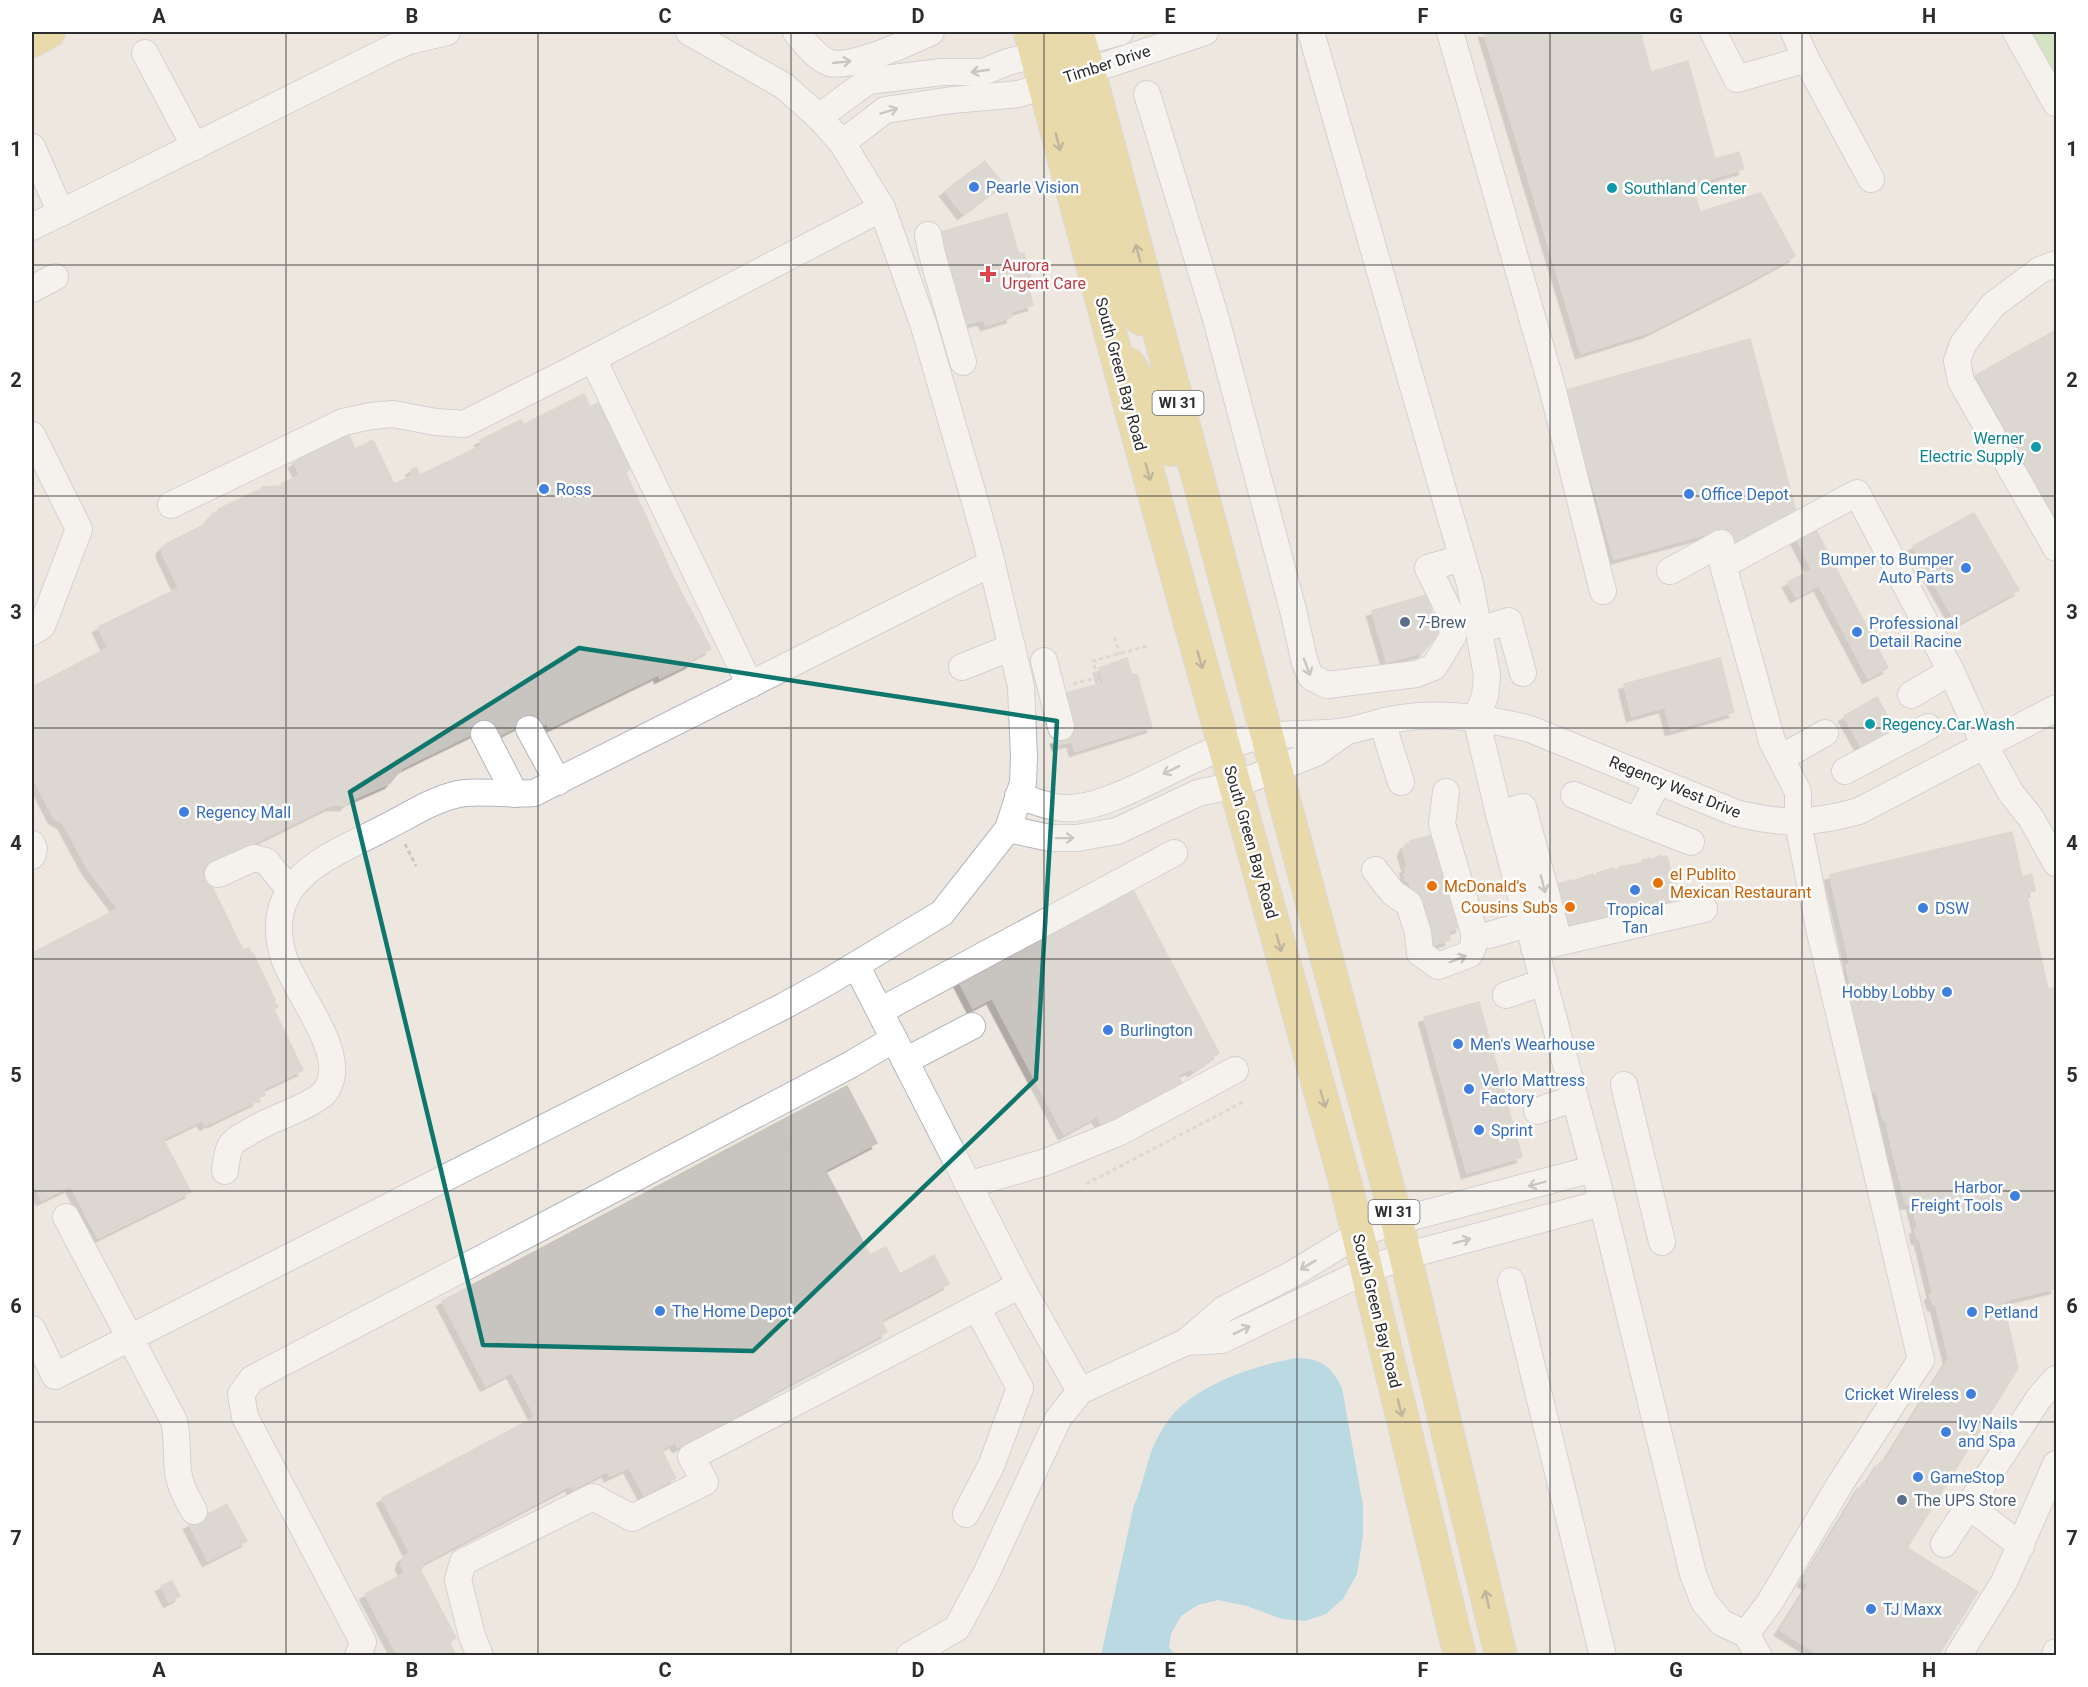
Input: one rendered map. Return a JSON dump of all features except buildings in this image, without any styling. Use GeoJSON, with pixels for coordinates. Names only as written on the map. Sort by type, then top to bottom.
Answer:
{"type":"FeatureCollection","features":[{"type":"Feature","properties":{"kind":"main road"},"geometry":{"type":"LineString","coordinates":[[32,40],[49,32]]}},
{"type":"Feature","properties":{"kind":"main road","name":"South Green Bay Road"},"geometry":{"type":"LineString","coordinates":[[1059,53],[1110,332],[1224,747]]}},
{"type":"Feature","properties":{"kind":"main road","name":"WI 31"},"geometry":{"type":"LineString","coordinates":[[1059,53],[1171,379],[1261,737]]}},
{"type":"Feature","properties":{"kind":"main road"},"geometry":{"type":"LineString","coordinates":[[1110,332],[1163,422],[1244,713],[1261,737],[1257,777]]}},
{"type":"Feature","properties":{"kind":"main road"},"geometry":{"type":"LineString","coordinates":[[1224,747],[1257,777]]}},
{"type":"Feature","properties":{"kind":"main road","name":"South Green Bay Road"},"geometry":{"type":"LineString","coordinates":[[1257,777],[1301,1022],[1380,1227],[1384,1263]]}},
{"type":"Feature","properties":{"kind":"main road","name":"South Green Bay Road"},"geometry":{"type":"LineString","coordinates":[[1257,777],[1317,976],[1352,1055],[1384,1263],[1460,1656]]}},
{"type":"Feature","properties":{"kind":"main road"},"geometry":{"type":"LineString","coordinates":[[1384,1263],[1399,1292],[1432,1433],[1469,1524],[1501,1656]]}},
{"type":"Feature","properties":{"kind":"street"},"geometry":{"type":"LineString","coordinates":[[32,227],[195,147],[386,40],[409,41],[447,32]]}},
{"type":"Feature","properties":{"kind":"street"},"geometry":{"type":"LineString","coordinates":[[32,1329],[55,1376],[782,1006],[942,913],[1008,829],[1023,783],[1021,686],[992,563],[925,332],[882,208],[842,143],[819,117],[784,86],[690,32]]}},
{"type":"Feature","properties":{"kind":"street"},"geometry":{"type":"LineString","coordinates":[[796,32],[809,48],[829,63],[843,63],[894,50],[932,32]]}},
{"type":"Feature","properties":{"kind":"street","name":"Timber Drive"},"geometry":{"type":"LineString","coordinates":[[1059,53],[1120,32]]}},
{"type":"Feature","properties":{"kind":"street","name":"Timber Drive"},"geometry":{"type":"LineString","coordinates":[[1059,53],[1205,32]]}},
{"type":"Feature","properties":{"kind":"street"},"geometry":{"type":"LineString","coordinates":[[1311,32],[1470,584],[1487,675],[1485,696],[1476,718],[1520,808],[1552,857]]}},
{"type":"Feature","properties":{"kind":"street"},"geometry":{"type":"LineString","coordinates":[[1450,32],[1551,383],[1604,591]]}},
{"type":"Feature","properties":{"kind":"street"},"geometry":{"type":"LineString","coordinates":[[1713,32],[1737,79],[1806,59]]}},
{"type":"Feature","properties":{"kind":"street"},"geometry":{"type":"LineString","coordinates":[[1794,32],[1806,59],[1871,179]]}},
{"type":"Feature","properties":{"kind":"street"},"geometry":{"type":"LineString","coordinates":[[2016,32],[2056,103]]}},
{"type":"Feature","properties":{"kind":"street"},"geometry":{"type":"LineString","coordinates":[[145,53],[195,147]]}},
{"type":"Feature","properties":{"kind":"street"},"geometry":{"type":"LineString","coordinates":[[819,117],[868,81],[942,72],[983,72],[1008,62],[1059,53]]}},
{"type":"Feature","properties":{"kind":"street"},"geometry":{"type":"LineString","coordinates":[[842,143],[885,110],[952,100],[1019,94],[1059,53]]}},
{"type":"Feature","properties":{"kind":"street"},"geometry":{"type":"LineString","coordinates":[[1147,94],[1216,319],[1305,663],[1311,677],[1327,685],[1416,674],[1434,667],[1453,636],[1450,613],[1428,568],[1462,558]]}},
{"type":"Feature","properties":{"kind":"street"},"geometry":{"type":"LineString","coordinates":[[32,147],[38,178],[61,213]]}},
{"type":"Feature","properties":{"kind":"street"},"geometry":{"type":"LineString","coordinates":[[171,506],[343,422],[393,414],[436,422],[464,424],[882,208]]}},
{"type":"Feature","properties":{"kind":"street"},"geometry":{"type":"LineString","coordinates":[[928,235],[963,362]]}},
{"type":"Feature","properties":{"kind":"street"},"geometry":{"type":"LineString","coordinates":[[904,269],[934,262]]}},
{"type":"Feature","properties":{"kind":"street"},"geometry":{"type":"LineString","coordinates":[[2056,264],[2040,270],[1993,305],[1963,344],[1957,361],[1961,381],[2056,548]]}},
{"type":"Feature","properties":{"kind":"street"},"geometry":{"type":"LineString","coordinates":[[32,289],[55,277]]}},
{"type":"Feature","properties":{"kind":"street"},"geometry":{"type":"LineString","coordinates":[[593,358],[750,685]]}},
{"type":"Feature","properties":{"kind":"street"},"geometry":{"type":"LineString","coordinates":[[32,435],[79,529],[35,621]]}},
{"type":"Feature","properties":{"kind":"street"},"geometry":{"type":"LineString","coordinates":[[1520,808],[1540,938],[1519,984],[1575,1098],[1693,1574],[1704,1602],[1722,1623],[1752,1645],[1770,1602],[1839,1484],[1921,1360],[1819,928],[1798,823],[1798,792],[1772,741],[1723,565],[1857,493],[1951,671],[1984,746],[2011,793],[2031,818],[2056,863]]}},
{"type":"Feature","properties":{"kind":"street"},"geometry":{"type":"LineString","coordinates":[[1670,571],[1721,543]]}},
{"type":"Feature","properties":{"kind":"street"},"geometry":{"type":"LineString","coordinates":[[225,1171],[232,1143],[259,1125],[303,1106],[325,1093],[332,1078],[331,1060],[325,1038],[285,960],[278,934],[283,906],[290,890],[296,880],[306,871],[335,852],[442,799],[465,794],[534,793],[992,563]]}},
{"type":"Feature","properties":{"kind":"street"},"geometry":{"type":"LineString","coordinates":[[1479,630],[1509,621],[1523,673]]}},
{"type":"Feature","properties":{"kind":"street"},"geometry":{"type":"LineString","coordinates":[[962,667],[1012,647]]}},
{"type":"Feature","properties":{"kind":"street"},"geometry":{"type":"LineString","coordinates":[[1044,661],[1061,727]]}},
{"type":"Feature","properties":{"kind":"street"},"geometry":{"type":"LineString","coordinates":[[1911,695],[1951,671]]}},
{"type":"Feature","properties":{"kind":"street","name":"Regency West Drive"},"geometry":{"type":"LineString","coordinates":[[1018,796],[1062,808],[1094,806],[1190,760],[1224,747],[1261,737],[1347,731],[1410,716],[1436,715],[1501,721],[1530,729],[1736,813],[1766,821],[1798,823],[1829,819],[1859,811],[2056,708]]}},
{"type":"Feature","properties":{"kind":"street"},"geometry":{"type":"LineString","coordinates":[[1382,722],[1401,782]]}},
{"type":"Feature","properties":{"kind":"street"},"geometry":{"type":"LineString","coordinates":[[1845,771],[1928,727]]}},
{"type":"Feature","properties":{"kind":"street"},"geometry":{"type":"LineString","coordinates":[[529,729],[558,782]]}},
{"type":"Feature","properties":{"kind":"street","name":"Regency West Drive"},"geometry":{"type":"LineString","coordinates":[[1008,829],[1050,838],[1077,838],[1117,831],[1198,793],[1257,777],[1316,753],[1347,731]]}},
{"type":"Feature","properties":{"kind":"street"},"geometry":{"type":"LineString","coordinates":[[1781,758],[1825,733]]}},
{"type":"Feature","properties":{"kind":"street"},"geometry":{"type":"LineString","coordinates":[[483,734],[515,795]]}},
{"type":"Feature","properties":{"kind":"street"},"geometry":{"type":"LineString","coordinates":[[1637,821],[1658,782]]}},
{"type":"Feature","properties":{"kind":"street"},"geometry":{"type":"LineString","coordinates":[[1375,870],[1393,893],[1409,904],[1418,933],[1420,953],[1438,966],[1470,954],[1474,944],[1474,932],[1442,824],[1446,792]]}},
{"type":"Feature","properties":{"kind":"street"},"geometry":{"type":"LineString","coordinates":[[1574,795],[1691,842]]}},
{"type":"Feature","properties":{"kind":"street"},"geometry":{"type":"LineString","coordinates":[[1520,808],[1540,938]]}},
{"type":"Feature","properties":{"kind":"street"},"geometry":{"type":"LineString","coordinates":[[32,844],[34,849],[32,856]]}},
{"type":"Feature","properties":{"kind":"street"},"geometry":{"type":"LineString","coordinates":[[880,1011],[1174,853]]}},
{"type":"Feature","properties":{"kind":"street"},"geometry":{"type":"LineString","coordinates":[[218,874],[254,858],[266,861],[290,890]]}},
{"type":"Feature","properties":{"kind":"street"},"geometry":{"type":"LineString","coordinates":[[1489,935],[1540,938],[1704,909]]}},
{"type":"Feature","properties":{"kind":"street"},"geometry":{"type":"LineString","coordinates":[[856,965],[1020,1285],[1080,1391]]}},
{"type":"Feature","properties":{"kind":"street"},"geometry":{"type":"LineString","coordinates":[[358,1656],[363,1642],[245,1418],[241,1394],[252,1379],[850,1065],[972,1026]]}},
{"type":"Feature","properties":{"kind":"street"},"geometry":{"type":"LineString","coordinates":[[968,1185],[1046,1162],[1120,1132],[1235,1070]]}},
{"type":"Feature","properties":{"kind":"street"},"geometry":{"type":"LineString","coordinates":[[1624,1085],[1662,1242]]}},
{"type":"Feature","properties":{"kind":"street"},"geometry":{"type":"LineString","coordinates":[[1537,1111],[1575,1098]]}},
{"type":"Feature","properties":{"kind":"street"},"geometry":{"type":"LineString","coordinates":[[909,1656],[957,1628],[986,1574],[1058,1419],[1080,1391],[1186,1342],[1224,1309],[1380,1227],[1593,1168]]}},
{"type":"Feature","properties":{"kind":"street"},"geometry":{"type":"LineString","coordinates":[[1186,1342],[1222,1340],[1384,1263],[1602,1203]]}},
{"type":"Feature","properties":{"kind":"street"},"geometry":{"type":"LineString","coordinates":[[66,1217],[174,1421],[178,1436],[178,1471],[181,1486],[194,1511]]}},
{"type":"Feature","properties":{"kind":"street"},"geometry":{"type":"LineString","coordinates":[[1511,1281],[1603,1656]]}},
{"type":"Feature","properties":{"kind":"street"},"geometry":{"type":"LineString","coordinates":[[480,1656],[458,1580],[463,1562],[593,1497],[615,1522],[632,1518],[705,1482],[691,1457],[1020,1285]]}},
{"type":"Feature","properties":{"kind":"street"},"geometry":{"type":"LineString","coordinates":[[966,1514],[991,1466],[1020,1388],[977,1308]]}},
{"type":"Feature","properties":{"kind":"street"},"geometry":{"type":"LineString","coordinates":[[1944,1544],[2039,1398],[2056,1379]]}},
{"type":"Feature","properties":{"kind":"street"},"geometry":{"type":"LineString","coordinates":[[1958,1656],[2004,1582],[2056,1464]]}},
{"type":"Feature","properties":{"kind":"street"},"geometry":{"type":"LineString","coordinates":[[1969,1506],[2020,1546]]}},
{"type":"Feature","properties":{"kind":"path"},"geometry":{"type":"LineString","coordinates":[[1114,637],[1120,654]]}},
{"type":"Feature","properties":{"kind":"path"},"geometry":{"type":"LineString","coordinates":[[1099,684],[1093,662],[1148,646]]}},
{"type":"Feature","properties":{"kind":"path"},"geometry":{"type":"LineString","coordinates":[[1069,685],[1098,678]]}},
{"type":"Feature","properties":{"kind":"path"},"geometry":{"type":"LineString","coordinates":[[405,844],[416,866]]}},
{"type":"Feature","properties":{"kind":"path"},"geometry":{"type":"LineString","coordinates":[[1086,1184],[1243,1102]]}},
{"type":"Feature","properties":{"kind":"highlighted area"},"geometry":{"type":"Polygon","coordinates":[[[579,648],[1057,721],[1036,1079],[753,1351],[483,1345],[350,792],[579,648]]]}},
{"type":"Feature","properties":{"kind":"green space"},"geometry":{"type":"Polygon","coordinates":[[[2031,32],[2056,32],[2056,77],[2031,32]]]}},
{"type":"Feature","properties":{"kind":"water"},"geometry":{"type":"Polygon","coordinates":[[[1305,1358],[1324,1365],[1334,1374],[1342,1388],[1363,1505],[1363,1536],[1357,1574],[1343,1599],[1326,1614],[1305,1621],[1282,1619],[1247,1606],[1218,1600],[1198,1605],[1181,1616],[1171,1634],[1169,1647],[1175,1655],[1101,1655],[1134,1505],[1153,1447],[1166,1423],[1191,1399],[1219,1382],[1265,1365],[1305,1358]]]}},
{"type":"Feature","properties":{"kind":"place","name":"Pearle Vision"},"geometry":{"type":"Point","coordinates":[974,187]}},
{"type":"Feature","properties":{"kind":"place","name":"Southland Center"},"geometry":{"type":"Point","coordinates":[1612,188]}},
{"type":"Feature","properties":{"kind":"place","name":"Aurora Urgent Care"},"geometry":{"type":"Point","coordinates":[988,274]}},
{"type":"Feature","properties":{"kind":"place","name":"Werner Electric Supply"},"geometry":{"type":"Point","coordinates":[2036,447]}},
{"type":"Feature","properties":{"kind":"place","name":"Ross"},"geometry":{"type":"Point","coordinates":[544,489]}},
{"type":"Feature","properties":{"kind":"place","name":"Office Depot"},"geometry":{"type":"Point","coordinates":[1689,494]}},
{"type":"Feature","properties":{"kind":"place","name":"Bumper to Bumper Auto Parts"},"geometry":{"type":"Point","coordinates":[1966,568]}},
{"type":"Feature","properties":{"kind":"place","name":"7-Brew"},"geometry":{"type":"Point","coordinates":[1405,622]}},
{"type":"Feature","properties":{"kind":"place","name":"Professional Detail Racine"},"geometry":{"type":"Point","coordinates":[1857,632]}},
{"type":"Feature","properties":{"kind":"place","name":"Regency Car Wash"},"geometry":{"type":"Point","coordinates":[1870,724]}},
{"type":"Feature","properties":{"kind":"place","name":"Regency Mall"},"geometry":{"type":"Point","coordinates":[184,812]}},
{"type":"Feature","properties":{"kind":"place","name":"el Publito Mexican Restaurant"},"geometry":{"type":"Point","coordinates":[1658,883]}},
{"type":"Feature","properties":{"kind":"place","name":"McDonald's"},"geometry":{"type":"Point","coordinates":[1432,886]}},
{"type":"Feature","properties":{"kind":"place","name":"Tropical Tan"},"geometry":{"type":"Point","coordinates":[1635,890]}},
{"type":"Feature","properties":{"kind":"place","name":"Cousins Subs"},"geometry":{"type":"Point","coordinates":[1570,907]}},
{"type":"Feature","properties":{"kind":"place","name":"DSW"},"geometry":{"type":"Point","coordinates":[1923,908]}},
{"type":"Feature","properties":{"kind":"place","name":"Hobby Lobby"},"geometry":{"type":"Point","coordinates":[1947,992]}},
{"type":"Feature","properties":{"kind":"place","name":"Burlington"},"geometry":{"type":"Point","coordinates":[1108,1030]}},
{"type":"Feature","properties":{"kind":"place","name":"Men's Wearhouse"},"geometry":{"type":"Point","coordinates":[1458,1044]}},
{"type":"Feature","properties":{"kind":"place","name":"Verlo Mattress Factory"},"geometry":{"type":"Point","coordinates":[1469,1089]}},
{"type":"Feature","properties":{"kind":"place","name":"Sprint"},"geometry":{"type":"Point","coordinates":[1479,1130]}},
{"type":"Feature","properties":{"kind":"place","name":"Harbor Freight Tools"},"geometry":{"type":"Point","coordinates":[2015,1196]}},
{"type":"Feature","properties":{"kind":"place","name":"The Home Depot"},"geometry":{"type":"Point","coordinates":[660,1311]}},
{"type":"Feature","properties":{"kind":"place","name":"Petland"},"geometry":{"type":"Point","coordinates":[1972,1312]}},
{"type":"Feature","properties":{"kind":"place","name":"Cricket Wireless"},"geometry":{"type":"Point","coordinates":[1971,1394]}},
{"type":"Feature","properties":{"kind":"place","name":"Ivy Nails and Spa"},"geometry":{"type":"Point","coordinates":[1946,1432]}},
{"type":"Feature","properties":{"kind":"place","name":"GameStop"},"geometry":{"type":"Point","coordinates":[1918,1477]}},
{"type":"Feature","properties":{"kind":"place","name":"The UPS Store"},"geometry":{"type":"Point","coordinates":[1902,1500]}},
{"type":"Feature","properties":{"kind":"place","name":"TJ Maxx"},"geometry":{"type":"Point","coordinates":[1871,1609]}}]}
